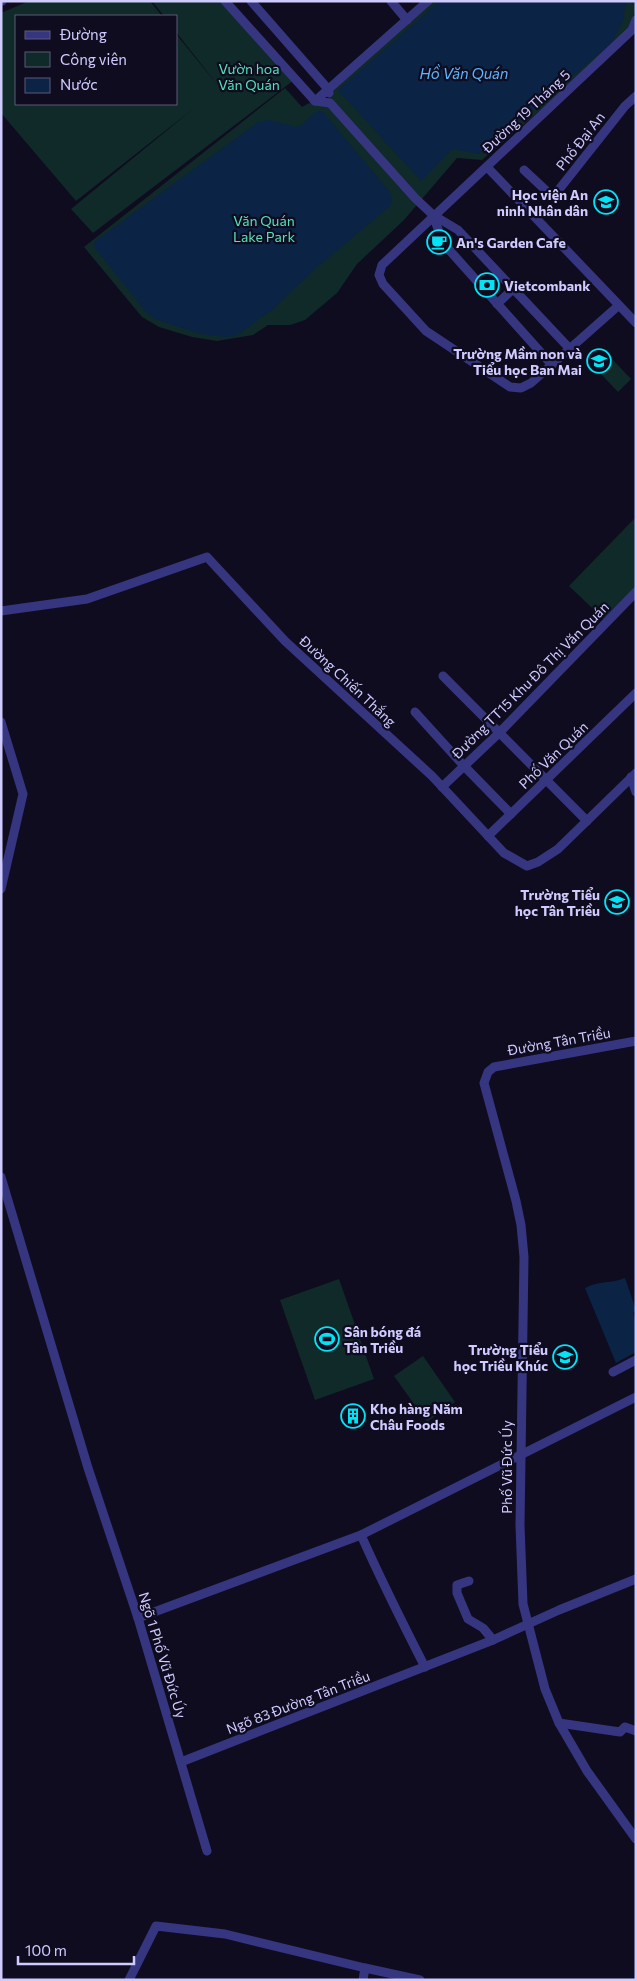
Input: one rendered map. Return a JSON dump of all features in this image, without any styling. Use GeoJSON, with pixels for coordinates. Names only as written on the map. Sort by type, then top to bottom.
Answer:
{"type":"FeatureCollection","features":[{"type":"Feature","properties":{"kind":"street"},"geometry":{"type":"LineString","coordinates":[[225,1],[316,100],[330,103]]}},
{"type":"Feature","properties":{"kind":"street"},"geometry":{"type":"LineString","coordinates":[[251,1],[328,89],[330,103],[412,194],[433,215],[458,230],[570,349]]}},
{"type":"Feature","properties":{"kind":"street"},"geometry":{"type":"LineString","coordinates":[[391,1],[407,20]]}},
{"type":"Feature","properties":{"kind":"street"},"geometry":{"type":"LineString","coordinates":[[316,100],[428,1]]}},
{"type":"Feature","properties":{"kind":"street","name":"Đường 19 Tháng 5"},"geometry":{"type":"LineString","coordinates":[[618,306],[530,383],[521,388],[510,387],[426,331],[383,284],[379,274],[382,265],[433,215],[632,30],[636,20]]}},
{"type":"Feature","properties":{"kind":"street","name":"Phố Đại An"},"geometry":{"type":"LineString","coordinates":[[524,170],[553,197],[624,106],[636,96]]}},
{"type":"Feature","properties":{"kind":"street","name":"Đường 19 Tháng 5"},"geometry":{"type":"LineString","coordinates":[[486,167],[636,323]]}},
{"type":"Feature","properties":{"kind":"street"},"geometry":{"type":"LineString","coordinates":[[433,215],[443,243],[552,365]]}},
{"type":"Feature","properties":{"kind":"street"},"geometry":{"type":"LineString","coordinates":[[497,304],[514,289]]}},
{"type":"Feature","properties":{"kind":"street","name":"Đường Chiến Thắng"},"geometry":{"type":"LineString","coordinates":[[1,611],[87,599],[207,557],[285,641],[442,787],[504,853],[527,866],[538,862],[558,849],[634,775]]}},
{"type":"Feature","properties":{"kind":"street","name":"Đường TT15 Khu Đô Thị Văn Quán"},"geometry":{"type":"LineString","coordinates":[[442,787],[499,733],[636,592]]}},
{"type":"Feature","properties":{"kind":"street"},"geometry":{"type":"LineString","coordinates":[[443,676],[587,821]]}},
{"type":"Feature","properties":{"kind":"street","name":"Phố Văn Quán"},"geometry":{"type":"LineString","coordinates":[[488,836],[636,693]]}},
{"type":"Feature","properties":{"kind":"street"},"geometry":{"type":"LineString","coordinates":[[415,712],[511,814]]}},
{"type":"Feature","properties":{"kind":"street"},"geometry":{"type":"LineString","coordinates":[[1,722],[23,794],[1,889]]}},
{"type":"Feature","properties":{"kind":"street"},"geometry":{"type":"LineString","coordinates":[[1,757],[13,760]]}},
{"type":"Feature","properties":{"kind":"street"},"geometry":{"type":"LineString","coordinates":[[634,775],[636,792]]}},
{"type":"Feature","properties":{"kind":"street","name":"Đường Tân Triều"},"geometry":{"type":"LineString","coordinates":[[488,1072],[503,1065],[636,1042]]}},
{"type":"Feature","properties":{"kind":"street","name":"Phố Vũ Đức Úy"},"geometry":{"type":"LineString","coordinates":[[488,1072],[484,1083],[516,1202],[521,1225],[524,1257],[520,1524],[523,1604],[545,1689],[559,1723],[587,1771],[636,1839]]}},
{"type":"Feature","properties":{"kind":"street","name":"Ngõ 1 Phố Vũ Đức Úy"},"geometry":{"type":"LineString","coordinates":[[1,1177],[88,1468],[138,1618],[207,1851]]}},
{"type":"Feature","properties":{"kind":"street"},"geometry":{"type":"LineString","coordinates":[[613,1372],[636,1360]]}},
{"type":"Feature","properties":{"kind":"street"},"geometry":{"type":"LineString","coordinates":[[138,1618],[361,1535],[636,1397]]}},
{"type":"Feature","properties":{"kind":"street"},"geometry":{"type":"LineString","coordinates":[[361,1535],[389,1597],[425,1667]]}},
{"type":"Feature","properties":{"kind":"street","name":"Ngõ 83 Đường Tân Triều"},"geometry":{"type":"LineString","coordinates":[[181,1762],[493,1640],[636,1579]]}},
{"type":"Feature","properties":{"kind":"street"},"geometry":{"type":"LineString","coordinates":[[469,1581],[457,1586],[457,1593],[468,1619],[483,1628],[493,1640]]}},
{"type":"Feature","properties":{"kind":"street"},"geometry":{"type":"LineString","coordinates":[[559,1723],[620,1732],[625,1727],[636,1731]]}},
{"type":"Feature","properties":{"kind":"street"},"geometry":{"type":"LineString","coordinates":[[129,1980],[156,1926],[225,1934],[420,1980]]}},
{"type":"Feature","properties":{"kind":"street"},"geometry":{"type":"LineString","coordinates":[[363,1980],[365,1968]]}},
{"type":"Feature","properties":{"kind":"green space","name":"Vườn hoa Văn Quán"},"geometry":{"type":"Polygon","coordinates":[[[29,1],[150,1],[161,15],[15,15],[15,105],[178,105],[178,36],[220,88],[178,35],[178,15],[163,15],[152,1],[222,1],[294,80],[93,233],[71,209],[193,109],[76,201],[1,113],[1,13],[29,1]]]}},
{"type":"Feature","properties":{"kind":"green space","name":"Văn Quán Lake Park"},"geometry":{"type":"Polygon","coordinates":[[[430,1],[634,1],[636,9],[627,36],[482,160],[457,158],[404,220],[357,264],[337,293],[305,320],[290,325],[268,325],[253,335],[217,341],[192,337],[159,327],[142,317],[84,247],[285,88],[302,107],[311,102],[327,107],[331,89],[430,1]]]}},
{"type":"Feature","properties":{"kind":"green space"},"geometry":{"type":"Polygon","coordinates":[[[613,360],[631,379],[618,392],[600,373],[613,360]]]}},
{"type":"Feature","properties":{"kind":"green space"},"geometry":{"type":"Polygon","coordinates":[[[634,519],[636,521],[636,590],[607,622],[569,586],[634,519]]]}},
{"type":"Feature","properties":{"kind":"green space","name":"Sân bóng đá Tân Triều"},"geometry":{"type":"Polygon","coordinates":[[[339,1279],[374,1379],[315,1400],[280,1300],[339,1279]]]}},
{"type":"Feature","properties":{"kind":"green space","name":"Sân bóng đá Tân Triều"},"geometry":{"type":"Polygon","coordinates":[[[423,1356],[455,1402],[427,1422],[394,1376],[423,1356]]]}},
{"type":"Feature","properties":{"kind":"water","name":"Hồ Văn Quán"},"geometry":{"type":"Polygon","coordinates":[[[440,1],[626,1],[623,20],[611,44],[479,154],[452,149],[421,181],[338,90],[440,1]]]}},
{"type":"Feature","properties":{"kind":"water"},"geometry":{"type":"Polygon","coordinates":[[[319,111],[323,112],[390,192],[392,200],[390,206],[316,268],[273,309],[236,336],[226,337],[201,334],[155,319],[147,313],[95,248],[94,242],[258,122],[269,120],[297,127],[319,111]]]}},
{"type":"Feature","properties":{"kind":"water"},"geometry":{"type":"Polygon","coordinates":[[[625,1278],[636,1310],[633,1313],[636,1321],[636,1352],[616,1363],[585,1288],[625,1278]]]}},
{"type":"Feature","properties":{"kind":"place","name":"Học viện An ninh Nhân dân"},"geometry":{"type":"Point","coordinates":[606,202]}},
{"type":"Feature","properties":{"kind":"place","name":"An's Garden Cafe"},"geometry":{"type":"Point","coordinates":[439,242]}},
{"type":"Feature","properties":{"kind":"place","name":"Vietcombank"},"geometry":{"type":"Point","coordinates":[487,285]}},
{"type":"Feature","properties":{"kind":"place","name":"Trường Mầm non và Tiểu học Ban Mai"},"geometry":{"type":"Point","coordinates":[599,361]}},
{"type":"Feature","properties":{"kind":"place","name":"Trường Tiểu học Tân Triều"},"geometry":{"type":"Point","coordinates":[617,902]}},
{"type":"Feature","properties":{"kind":"place","name":"Sân bóng đá Tân Triều"},"geometry":{"type":"Point","coordinates":[327,1339]}},
{"type":"Feature","properties":{"kind":"place","name":"Trường Tiểu học Triều Khúc"},"geometry":{"type":"Point","coordinates":[565,1357]}},
{"type":"Feature","properties":{"kind":"place","name":"Kho hàng Năm Châu Foods"},"geometry":{"type":"Point","coordinates":[353,1416]}}]}
